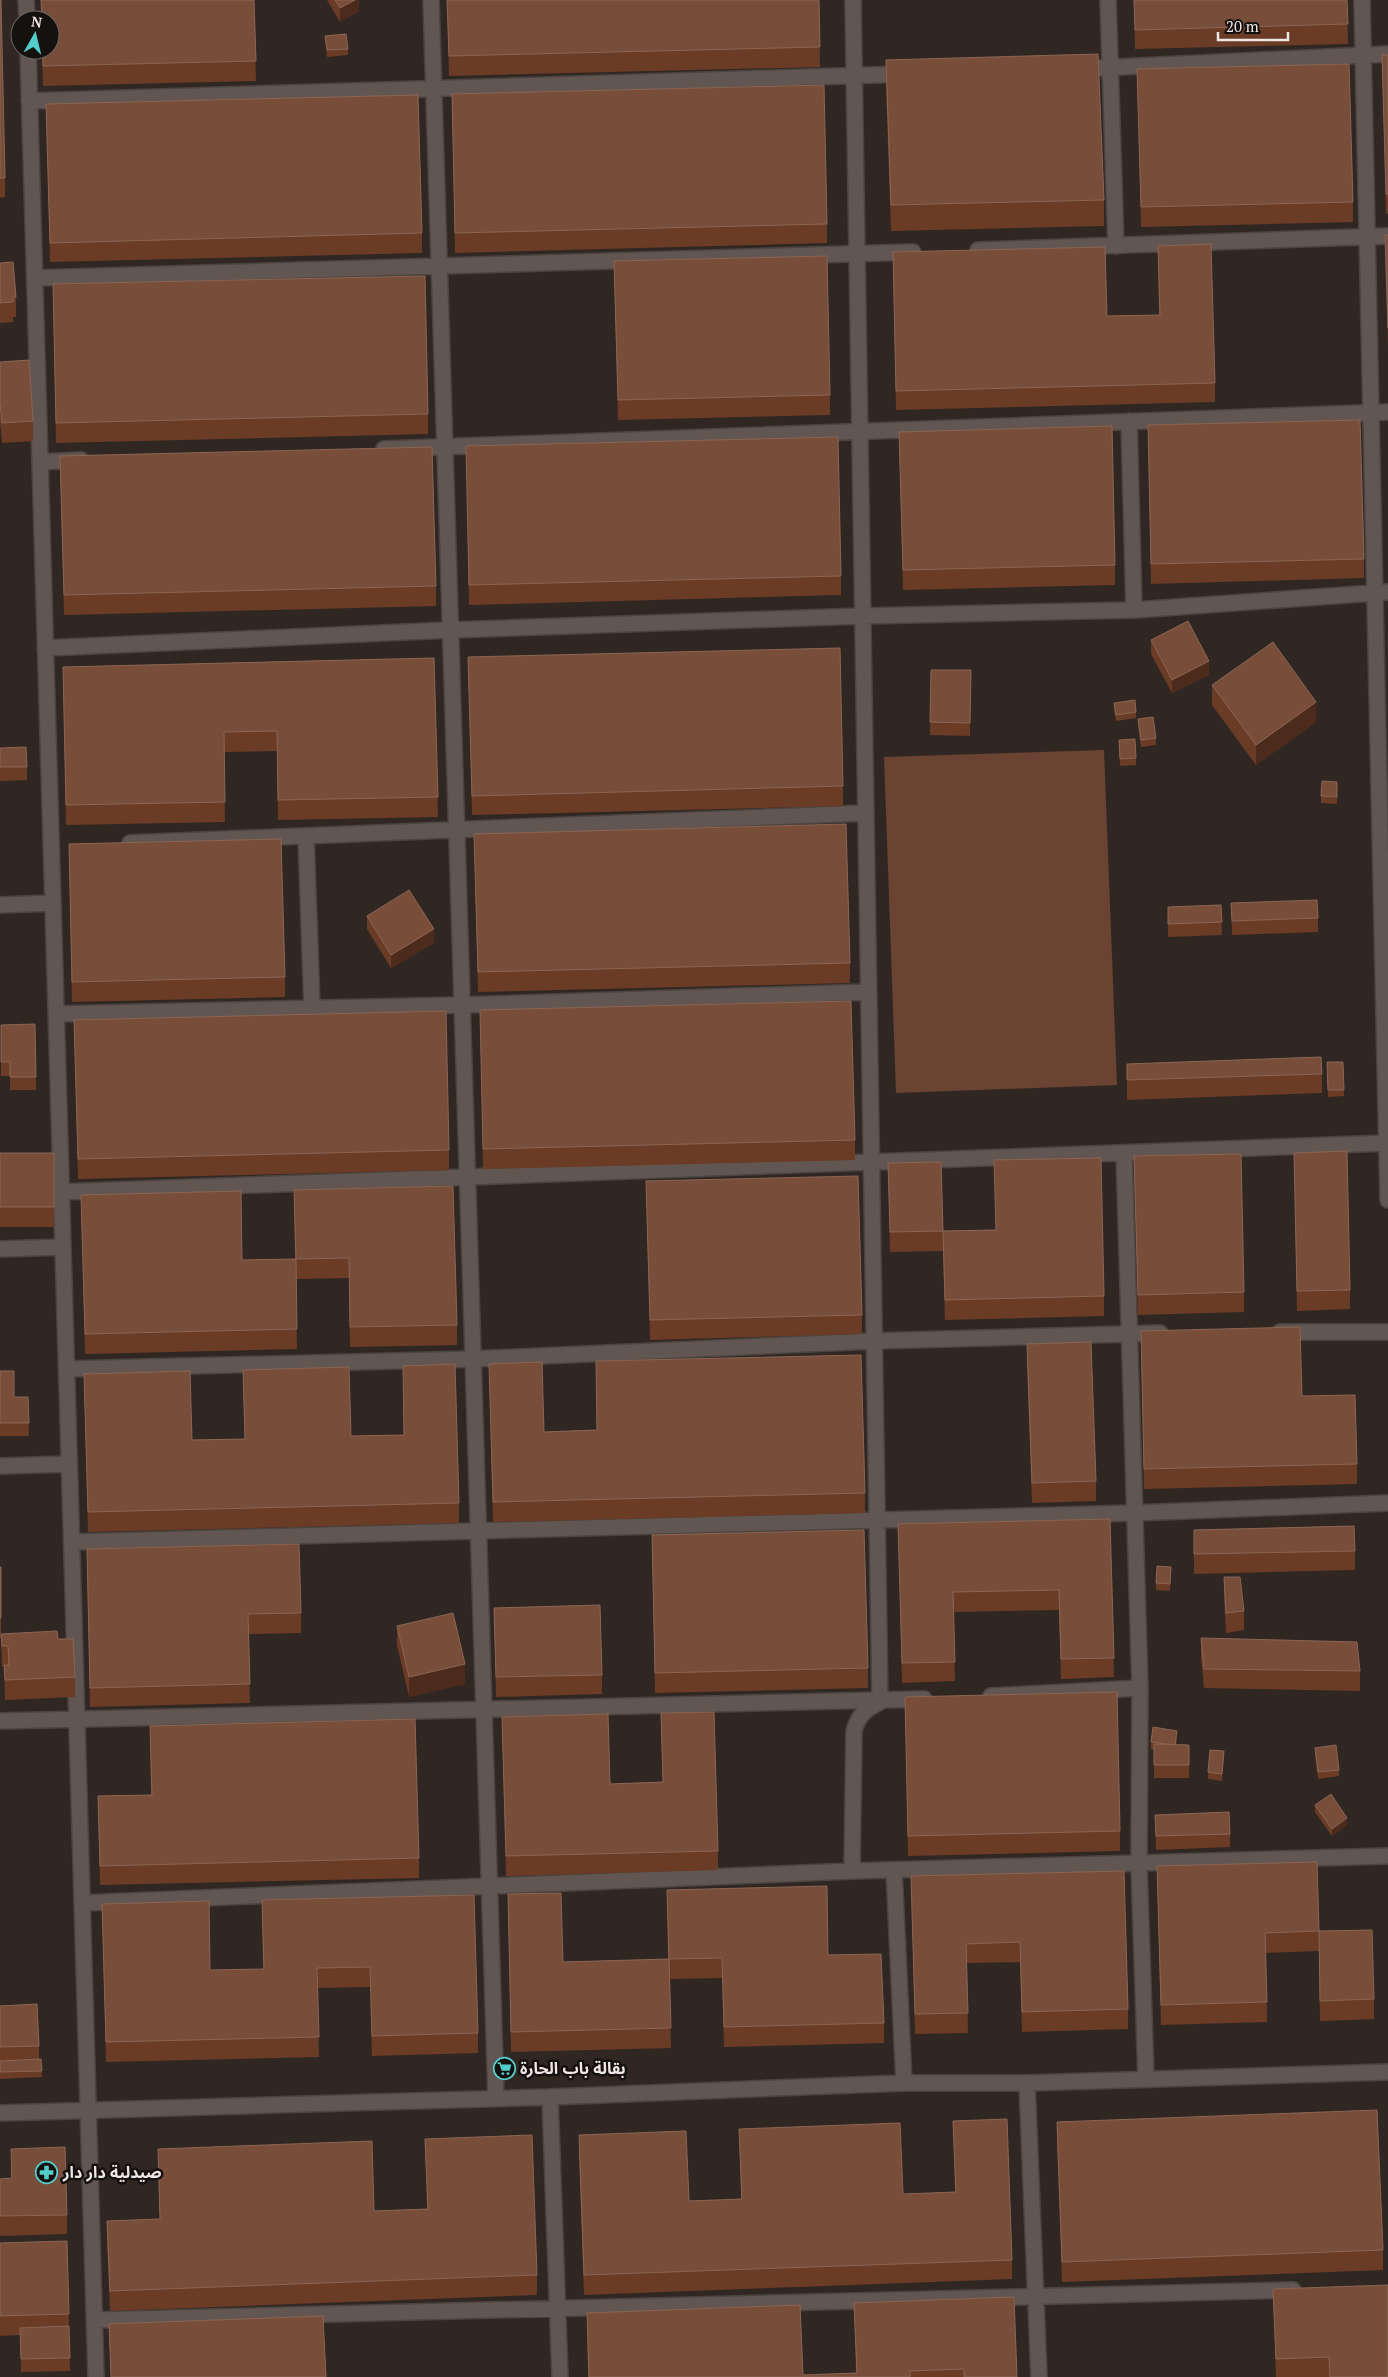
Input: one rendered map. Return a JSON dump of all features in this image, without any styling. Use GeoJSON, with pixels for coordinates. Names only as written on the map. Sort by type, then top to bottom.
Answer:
{"type":"FeatureCollection","features":[{"type":"Feature","properties":{"kind":"street"},"geometry":{"type":"LineString","coordinates":[[431,0],[496,2098]]}},
{"type":"Feature","properties":{"kind":"street"},"geometry":{"type":"LineString","coordinates":[[852,0],[880,1702]]}},
{"type":"Feature","properties":{"kind":"street"},"geometry":{"type":"LineString","coordinates":[[1108,0],[1116,246]]}},
{"type":"Feature","properties":{"kind":"street"},"geometry":{"type":"LineString","coordinates":[[1362,0],[1371,412],[1382,592],[1388,1200]]}},
{"type":"Feature","properties":{"kind":"street"},"geometry":{"type":"LineString","coordinates":[[1061,69],[1388,54]]}},
{"type":"Feature","properties":{"kind":"street"},"geometry":{"type":"LineString","coordinates":[[28,60],[96,2377]]}},
{"type":"Feature","properties":{"kind":"street"},"geometry":{"type":"LineString","coordinates":[[29,101],[923,73]]}},
{"type":"Feature","properties":{"kind":"street"},"geometry":{"type":"LineString","coordinates":[[966,250],[1388,236]]}},
{"type":"Feature","properties":{"kind":"street"},"geometry":{"type":"LineString","coordinates":[[35,278],[926,252]]}},
{"type":"Feature","properties":{"kind":"street"},"geometry":{"type":"LineString","coordinates":[[366,450],[1388,412]]}},
{"type":"Feature","properties":{"kind":"street"},"geometry":{"type":"LineString","coordinates":[[1129,421],[1134,610]]}},
{"type":"Feature","properties":{"kind":"street"},"geometry":{"type":"LineString","coordinates":[[40,462],[99,459]]}},
{"type":"Feature","properties":{"kind":"street"},"geometry":{"type":"LineString","coordinates":[[46,648],[450,630],[862,616],[1134,610],[1382,592]]}},
{"type":"Feature","properties":{"kind":"street"},"geometry":{"type":"LineString","coordinates":[[120,843],[866,813]]}},
{"type":"Feature","properties":{"kind":"street"},"geometry":{"type":"LineString","coordinates":[[306,836],[312,1008]]}},
{"type":"Feature","properties":{"kind":"street"},"geometry":{"type":"LineString","coordinates":[[51,846],[71,845]]}},
{"type":"Feature","properties":{"kind":"street"},"geometry":{"type":"LineString","coordinates":[[0,905],[53,903]]}},
{"type":"Feature","properties":{"kind":"street"},"geometry":{"type":"LineString","coordinates":[[56,1014],[462,1005],[869,992]]}},
{"type":"Feature","properties":{"kind":"street"},"geometry":{"type":"LineString","coordinates":[[61,1192],[1387,1143]]}},
{"type":"Feature","properties":{"kind":"street"},"geometry":{"type":"LineString","coordinates":[[1124,1153],[1140,1688],[1139,1864],[1146,2079]]}},
{"type":"Feature","properties":{"kind":"street"},"geometry":{"type":"LineString","coordinates":[[0,1249],[63,1247]]}},
{"type":"Feature","properties":{"kind":"street"},"geometry":{"type":"LineString","coordinates":[[1263,1332],[1388,1332]]}},
{"type":"Feature","properties":{"kind":"street"},"geometry":{"type":"LineString","coordinates":[[67,1368],[473,1359],[874,1341],[1176,1333]]}},
{"type":"Feature","properties":{"kind":"street"},"geometry":{"type":"LineString","coordinates":[[0,1466],[69,1464]]}},
{"type":"Feature","properties":{"kind":"street"},"geometry":{"type":"LineString","coordinates":[[72,1542],[1134,1514],[1388,1503]]}},
{"type":"Feature","properties":{"kind":"street"},"geometry":{"type":"LineString","coordinates":[[976,1697],[1140,1688]]}},
{"type":"Feature","properties":{"kind":"street"},"geometry":{"type":"LineString","coordinates":[[0,1721],[484,1708],[880,1702],[938,1699]]}},
{"type":"Feature","properties":{"kind":"street"},"geometry":{"type":"LineString","coordinates":[[852,1871],[854,1731],[856,1723],[864,1710],[880,1702]]}},
{"type":"Feature","properties":{"kind":"street"},"geometry":{"type":"LineString","coordinates":[[82,1903],[852,1871],[1388,1856]]}},
{"type":"Feature","properties":{"kind":"street"},"geometry":{"type":"LineString","coordinates":[[894,1870],[904,2083]]}},
{"type":"Feature","properties":{"kind":"street"},"geometry":{"type":"LineString","coordinates":[[0,2113],[550,2097],[904,2083],[1028,2083],[1388,2072]]}},
{"type":"Feature","properties":{"kind":"street"},"geometry":{"type":"LineString","coordinates":[[1028,2083],[1039,2377]]}},
{"type":"Feature","properties":{"kind":"street"},"geometry":{"type":"LineString","coordinates":[[550,2097],[556,2309],[560,2377]]}},
{"type":"Feature","properties":{"kind":"street"},"geometry":{"type":"LineString","coordinates":[[95,2320],[1310,2290]]}},
{"type":"Feature","properties":{"kind":"shaded area"},"geometry":{"type":"Polygon","coordinates":[[[1104,750],[1117,1085],[896,1093],[884,757],[1104,750]]]}},
{"type":"Feature","properties":{"kind":"building"},"geometry":{"type":"Polygon","coordinates":[[[1,0],[5,178],[0,178],[1,0]]]}},
{"type":"Feature","properties":{"kind":"building"},"geometry":{"type":"Polygon","coordinates":[[[41,0],[254,0],[256,61],[43,66],[43,60],[60,60],[60,10],[42,10],[41,0]]]}},
{"type":"Feature","properties":{"kind":"building"},"geometry":{"type":"Polygon","coordinates":[[[335,0],[355,0],[340,8],[335,0]]]}},
{"type":"Feature","properties":{"kind":"building"},"geometry":{"type":"Polygon","coordinates":[[[447,0],[819,0],[820,47],[449,56],[447,0]]]}},
{"type":"Feature","properties":{"kind":"building"},"geometry":{"type":"Polygon","coordinates":[[[1134,0],[1347,0],[1348,24],[1135,30],[1134,0]]]}},
{"type":"Feature","properties":{"kind":"building"},"geometry":{"type":"Polygon","coordinates":[[[346,34],[348,49],[327,50],[325,36],[346,34]]]}},
{"type":"Feature","properties":{"kind":"building"},"geometry":{"type":"Polygon","coordinates":[[[1098,54],[1104,200],[891,205],[886,60],[1098,54]]]}},
{"type":"Feature","properties":{"kind":"building"},"geometry":{"type":"Polygon","coordinates":[[[1382,55],[1388,55],[1388,194],[1386,194],[1382,55]]]}},
{"type":"Feature","properties":{"kind":"building"},"geometry":{"type":"Polygon","coordinates":[[[1349,64],[1353,202],[1141,207],[1137,69],[1349,64]]]}},
{"type":"Feature","properties":{"kind":"building"},"geometry":{"type":"Polygon","coordinates":[[[824,85],[827,224],[455,233],[452,94],[824,85]]]}},
{"type":"Feature","properties":{"kind":"building"},"geometry":{"type":"Polygon","coordinates":[[[418,95],[422,233],[50,243],[46,104],[418,95]]]}},
{"type":"Feature","properties":{"kind":"building"},"geometry":{"type":"Polygon","coordinates":[[[1385,235],[1388,235],[1388,328],[1385,235]]]}},
{"type":"Feature","properties":{"kind":"building"},"geometry":{"type":"Polygon","coordinates":[[[1211,244],[1215,383],[896,391],[893,252],[1105,247],[1107,316],[1160,315],[1158,246],[1211,244]]]}},
{"type":"Feature","properties":{"kind":"building"},"geometry":{"type":"Polygon","coordinates":[[[827,256],[830,395],[618,400],[614,261],[827,256]]]}},
{"type":"Feature","properties":{"kind":"building"},"geometry":{"type":"Polygon","coordinates":[[[13,262],[16,297],[13,297],[13,302],[0,303],[0,263],[13,262]]]}},
{"type":"Feature","properties":{"kind":"building"},"geometry":{"type":"Polygon","coordinates":[[[425,276],[428,414],[56,423],[53,284],[425,276]]]}},
{"type":"Feature","properties":{"kind":"building"},"geometry":{"type":"Polygon","coordinates":[[[29,360],[33,421],[2,423],[0,362],[29,360]]]}},
{"type":"Feature","properties":{"kind":"building"},"geometry":{"type":"Polygon","coordinates":[[[1360,420],[1364,559],[1151,564],[1148,425],[1360,420]]]}},
{"type":"Feature","properties":{"kind":"building"},"geometry":{"type":"Polygon","coordinates":[[[1112,426],[1115,565],[903,570],[899,432],[1112,426]]]}},
{"type":"Feature","properties":{"kind":"building"},"geometry":{"type":"Polygon","coordinates":[[[838,437],[841,576],[469,585],[466,446],[838,437]]]}},
{"type":"Feature","properties":{"kind":"building"},"geometry":{"type":"Polygon","coordinates":[[[432,447],[436,586],[64,595],[60,456],[432,447]]]}},
{"type":"Feature","properties":{"kind":"building"},"geometry":{"type":"Polygon","coordinates":[[[1188,621],[1209,661],[1172,680],[1151,640],[1188,621]]]}},
{"type":"Feature","properties":{"kind":"building"},"geometry":{"type":"Polygon","coordinates":[[[1273,642],[1316,702],[1256,745],[1212,685],[1273,642]]]}},
{"type":"Feature","properties":{"kind":"building"},"geometry":{"type":"Polygon","coordinates":[[[840,648],[843,786],[472,796],[468,657],[840,648]]]}},
{"type":"Feature","properties":{"kind":"building"},"geometry":{"type":"Polygon","coordinates":[[[434,658],[438,797],[278,800],[277,731],[224,732],[225,802],[66,805],[63,667],[434,658]]]}},
{"type":"Feature","properties":{"kind":"building"},"geometry":{"type":"Polygon","coordinates":[[[931,670],[971,670],[970,723],[930,722],[931,670]]]}},
{"type":"Feature","properties":{"kind":"building"},"geometry":{"type":"Polygon","coordinates":[[[1135,700],[1136,712],[1116,715],[1114,703],[1135,700]]]}},
{"type":"Feature","properties":{"kind":"building"},"geometry":{"type":"Polygon","coordinates":[[[1153,717],[1156,738],[1141,740],[1138,719],[1153,717]]]}},
{"type":"Feature","properties":{"kind":"building"},"geometry":{"type":"Polygon","coordinates":[[[1135,739],[1136,758],[1120,759],[1119,740],[1135,739]]]}},
{"type":"Feature","properties":{"kind":"building"},"geometry":{"type":"Polygon","coordinates":[[[26,747],[27,767],[0,767],[0,748],[26,747]]]}},
{"type":"Feature","properties":{"kind":"building"},"geometry":{"type":"Polygon","coordinates":[[[1322,781],[1337,782],[1337,797],[1321,796],[1322,781]]]}},
{"type":"Feature","properties":{"kind":"building"},"geometry":{"type":"Polygon","coordinates":[[[846,824],[850,963],[478,972],[474,834],[846,824]]]}},
{"type":"Feature","properties":{"kind":"building"},"geometry":{"type":"Polygon","coordinates":[[[281,839],[285,977],[72,982],[69,844],[281,839]]]}},
{"type":"Feature","properties":{"kind":"building"},"geometry":{"type":"Polygon","coordinates":[[[409,890],[434,929],[391,955],[367,916],[409,890]]]}},
{"type":"Feature","properties":{"kind":"building"},"geometry":{"type":"Polygon","coordinates":[[[1317,900],[1318,918],[1232,921],[1231,903],[1317,900]]]}},
{"type":"Feature","properties":{"kind":"building"},"geometry":{"type":"Polygon","coordinates":[[[1221,905],[1222,922],[1168,924],[1168,907],[1221,905]]]}},
{"type":"Feature","properties":{"kind":"building"},"geometry":{"type":"Polygon","coordinates":[[[851,1001],[855,1140],[483,1149],[480,1010],[851,1001]]]}},
{"type":"Feature","properties":{"kind":"building"},"geometry":{"type":"Polygon","coordinates":[[[446,1011],[449,1150],[78,1159],[74,1020],[446,1011]]]}},
{"type":"Feature","properties":{"kind":"building"},"geometry":{"type":"Polygon","coordinates":[[[35,1024],[36,1077],[10,1077],[10,1062],[1,1062],[1,1025],[35,1024]]]}},
{"type":"Feature","properties":{"kind":"building"},"geometry":{"type":"Polygon","coordinates":[[[1321,1057],[1322,1074],[1127,1080],[1127,1064],[1321,1057]]]}},
{"type":"Feature","properties":{"kind":"building"},"geometry":{"type":"Polygon","coordinates":[[[1327,1062],[1343,1062],[1344,1090],[1328,1090],[1327,1062]]]}},
{"type":"Feature","properties":{"kind":"building"},"geometry":{"type":"Polygon","coordinates":[[[1347,1151],[1350,1290],[1297,1291],[1294,1153],[1347,1151]]]}},
{"type":"Feature","properties":{"kind":"building"},"geometry":{"type":"Polygon","coordinates":[[[0,1153],[54,1153],[54,1207],[0,1207],[0,1153]]]}},
{"type":"Feature","properties":{"kind":"building"},"geometry":{"type":"Polygon","coordinates":[[[1241,1154],[1244,1292],[1138,1295],[1134,1156],[1241,1154]]]}},
{"type":"Feature","properties":{"kind":"building"},"geometry":{"type":"Polygon","coordinates":[[[1101,1158],[1104,1296],[945,1300],[943,1231],[996,1230],[994,1160],[1101,1158]]]}},
{"type":"Feature","properties":{"kind":"building"},"geometry":{"type":"Polygon","coordinates":[[[941,1162],[943,1231],[890,1232],[888,1163],[941,1162]]]}},
{"type":"Feature","properties":{"kind":"building"},"geometry":{"type":"Polygon","coordinates":[[[858,1176],[862,1315],[650,1320],[646,1181],[858,1176]]]}},
{"type":"Feature","properties":{"kind":"building"},"geometry":{"type":"Polygon","coordinates":[[[453,1186],[457,1325],[350,1327],[349,1258],[296,1259],[294,1190],[453,1186]]]}},
{"type":"Feature","properties":{"kind":"building"},"geometry":{"type":"Polygon","coordinates":[[[241,1191],[242,1260],[296,1259],[297,1329],[85,1334],[81,1195],[241,1191]]]}},
{"type":"Feature","properties":{"kind":"building"},"geometry":{"type":"Polygon","coordinates":[[[1300,1327],[1302,1396],[1355,1395],[1357,1464],[1144,1469],[1141,1331],[1300,1327]]]}},
{"type":"Feature","properties":{"kind":"building"},"geometry":{"type":"Polygon","coordinates":[[[1091,1342],[1096,1481],[1032,1483],[1027,1344],[1091,1342]]]}},
{"type":"Feature","properties":{"kind":"building"},"geometry":{"type":"Polygon","coordinates":[[[861,1355],[865,1493],[493,1502],[489,1364],[542,1362],[544,1432],[597,1430],[596,1361],[861,1355]]]}},
{"type":"Feature","properties":{"kind":"building"},"geometry":{"type":"Polygon","coordinates":[[[455,1364],[459,1503],[88,1512],[84,1374],[190,1371],[192,1440],[245,1439],[243,1370],[349,1367],[351,1436],[404,1435],[403,1366],[455,1364]]]}},
{"type":"Feature","properties":{"kind":"building"},"geometry":{"type":"Polygon","coordinates":[[[0,1371],[14,1371],[14,1397],[28,1397],[29,1423],[0,1423],[0,1371]]]}},
{"type":"Feature","properties":{"kind":"building"},"geometry":{"type":"Polygon","coordinates":[[[1110,1519],[1114,1658],[1061,1659],[1059,1590],[953,1592],[955,1662],[902,1663],[898,1524],[1110,1519]]]}},
{"type":"Feature","properties":{"kind":"building"},"geometry":{"type":"Polygon","coordinates":[[[1354,1526],[1355,1551],[1194,1554],[1194,1530],[1354,1526]]]}},
{"type":"Feature","properties":{"kind":"building"},"geometry":{"type":"Polygon","coordinates":[[[864,1530],[868,1668],[655,1673],[652,1535],[864,1530]]]}},
{"type":"Feature","properties":{"kind":"building"},"geometry":{"type":"Polygon","coordinates":[[[299,1544],[301,1613],[248,1614],[250,1684],[90,1688],[87,1549],[299,1544]]]}},
{"type":"Feature","properties":{"kind":"building"},"geometry":{"type":"Polygon","coordinates":[[[1157,1566],[1171,1567],[1170,1584],[1156,1583],[1157,1566]]]}},
{"type":"Feature","properties":{"kind":"building"},"geometry":{"type":"Polygon","coordinates":[[[1,1567],[1,1618],[0,1618],[1,1567]]]}},
{"type":"Feature","properties":{"kind":"building"},"geometry":{"type":"Polygon","coordinates":[[[1224,1577],[1240,1577],[1244,1611],[1226,1613],[1224,1577]]]}},
{"type":"Feature","properties":{"kind":"building"},"geometry":{"type":"Polygon","coordinates":[[[600,1605],[602,1675],[496,1677],[494,1608],[600,1605]]]}},
{"type":"Feature","properties":{"kind":"building"},"geometry":{"type":"Polygon","coordinates":[[[453,1613],[465,1664],[409,1677],[397,1626],[453,1613]]]}},
{"type":"Feature","properties":{"kind":"building"},"geometry":{"type":"Polygon","coordinates":[[[57,1631],[58,1639],[73,1639],[75,1677],[5,1680],[4,1665],[9,1665],[8,1646],[2,1646],[1,1634],[57,1631]]]}},
{"type":"Feature","properties":{"kind":"building"},"geometry":{"type":"Polygon","coordinates":[[[1201,1638],[1357,1642],[1360,1671],[1204,1669],[1201,1638]]]}},
{"type":"Feature","properties":{"kind":"building"},"geometry":{"type":"Polygon","coordinates":[[[1117,1692],[1120,1831],[908,1836],[905,1697],[1117,1692]]]}},
{"type":"Feature","properties":{"kind":"building"},"geometry":{"type":"Polygon","coordinates":[[[714,1712],[718,1851],[506,1856],[502,1717],[608,1714],[610,1784],[663,1782],[661,1713],[714,1712]]]}},
{"type":"Feature","properties":{"kind":"building"},"geometry":{"type":"Polygon","coordinates":[[[415,1719],[419,1858],[100,1866],[98,1796],[152,1795],[150,1726],[415,1719]]]}},
{"type":"Feature","properties":{"kind":"building"},"geometry":{"type":"Polygon","coordinates":[[[1153,1727],[1177,1731],[1175,1745],[1151,1742],[1153,1727]]]}},
{"type":"Feature","properties":{"kind":"building"},"geometry":{"type":"Polygon","coordinates":[[[1154,1744],[1189,1745],[1189,1765],[1154,1765],[1154,1744]]]}},
{"type":"Feature","properties":{"kind":"building"},"geometry":{"type":"Polygon","coordinates":[[[1336,1745],[1339,1770],[1318,1772],[1315,1748],[1336,1745]]]}},
{"type":"Feature","properties":{"kind":"building"},"geometry":{"type":"Polygon","coordinates":[[[1210,1750],[1224,1751],[1222,1774],[1208,1772],[1210,1750]]]}},
{"type":"Feature","properties":{"kind":"building"},"geometry":{"type":"Polygon","coordinates":[[[1331,1794],[1347,1818],[1332,1829],[1315,1805],[1331,1794]]]}},
{"type":"Feature","properties":{"kind":"building"},"geometry":{"type":"Polygon","coordinates":[[[1229,1812],[1230,1834],[1156,1836],[1155,1815],[1229,1812]]]}},
{"type":"Feature","properties":{"kind":"building"},"geometry":{"type":"Polygon","coordinates":[[[1317,1862],[1319,1931],[1265,1933],[1267,2002],[1161,2005],[1157,1866],[1317,1862]]]}},
{"type":"Feature","properties":{"kind":"building"},"geometry":{"type":"Polygon","coordinates":[[[1124,1871],[1128,2009],[1022,2012],[1020,1942],[966,1944],[968,2013],[915,2014],[911,1876],[1124,1871]]]}},
{"type":"Feature","properties":{"kind":"building"},"geometry":{"type":"Polygon","coordinates":[[[827,1886],[828,1955],[881,1954],[884,2023],[724,2027],[722,1958],[669,1959],[667,1890],[827,1886]]]}},
{"type":"Feature","properties":{"kind":"building"},"geometry":{"type":"Polygon","coordinates":[[[561,1893],[563,1962],[669,1959],[671,2028],[511,2032],[508,1894],[561,1893]]]}},
{"type":"Feature","properties":{"kind":"building"},"geometry":{"type":"Polygon","coordinates":[[[474,1895],[478,2033],[372,2036],[370,1967],[317,1968],[319,2037],[106,2042],[102,1904],[209,1901],[210,1970],[264,1969],[262,1900],[474,1895]]]}},
{"type":"Feature","properties":{"kind":"building"},"geometry":{"type":"Polygon","coordinates":[[[1372,1930],[1374,1999],[1320,2001],[1319,1931],[1372,1930]]]}},
{"type":"Feature","properties":{"kind":"building"},"geometry":{"type":"Polygon","coordinates":[[[37,2004],[39,2046],[0,2047],[0,2006],[37,2004]]]}},
{"type":"Feature","properties":{"kind":"building"},"geometry":{"type":"Polygon","coordinates":[[[41,2059],[42,2071],[0,2072],[0,2061],[41,2059]]]}},
{"type":"Feature","properties":{"kind":"building"},"geometry":{"type":"Polygon","coordinates":[[[1377,2110],[1383,2250],[1062,2262],[1057,2122],[1377,2110]]]}},
{"type":"Feature","properties":{"kind":"building"},"geometry":{"type":"Polygon","coordinates":[[[1007,2119],[1012,2260],[584,2275],[579,2135],[686,2131],[689,2201],[742,2199],[739,2129],[900,2123],[903,2194],[956,2192],[953,2121],[1007,2119]]]}},
{"type":"Feature","properties":{"kind":"building"},"geometry":{"type":"Polygon","coordinates":[[[532,2135],[537,2275],[110,2291],[107,2221],[160,2219],[158,2149],[372,2141],[374,2211],[428,2209],[425,2139],[532,2135]]]}},
{"type":"Feature","properties":{"kind":"building"},"geometry":{"type":"Polygon","coordinates":[[[65,2147],[67,2215],[0,2216],[0,2179],[12,2178],[11,2149],[65,2147]]]}},
{"type":"Feature","properties":{"kind":"building"},"geometry":{"type":"Polygon","coordinates":[[[67,2241],[69,2314],[0,2316],[0,2243],[67,2241]]]}},
{"type":"Feature","properties":{"kind":"building"},"geometry":{"type":"Polygon","coordinates":[[[1388,2285],[1388,2377],[1330,2377],[1329,2357],[1276,2359],[1273,2289],[1388,2285]]]}},
{"type":"Feature","properties":{"kind":"building"},"geometry":{"type":"Polygon","coordinates":[[[1014,2297],[1017,2377],[964,2377],[964,2369],[910,2371],[910,2377],[589,2377],[587,2313],[800,2305],[803,2375],[857,2373],[854,2303],[1014,2297]]]}},
{"type":"Feature","properties":{"kind":"building"},"geometry":{"type":"Polygon","coordinates":[[[323,2316],[326,2377],[111,2377],[109,2324],[323,2316]]]}},
{"type":"Feature","properties":{"kind":"building"},"geometry":{"type":"Polygon","coordinates":[[[69,2326],[70,2358],[21,2359],[20,2328],[69,2326]]]}},
{"type":"Feature","properties":{"kind":"place","name":"بقالة باب الحارة"},"geometry":{"type":"Point","coordinates":[504,2068]}},
{"type":"Feature","properties":{"kind":"place","name":"صيدلية دار دار"},"geometry":{"type":"Point","coordinates":[47,2172]}}]}
